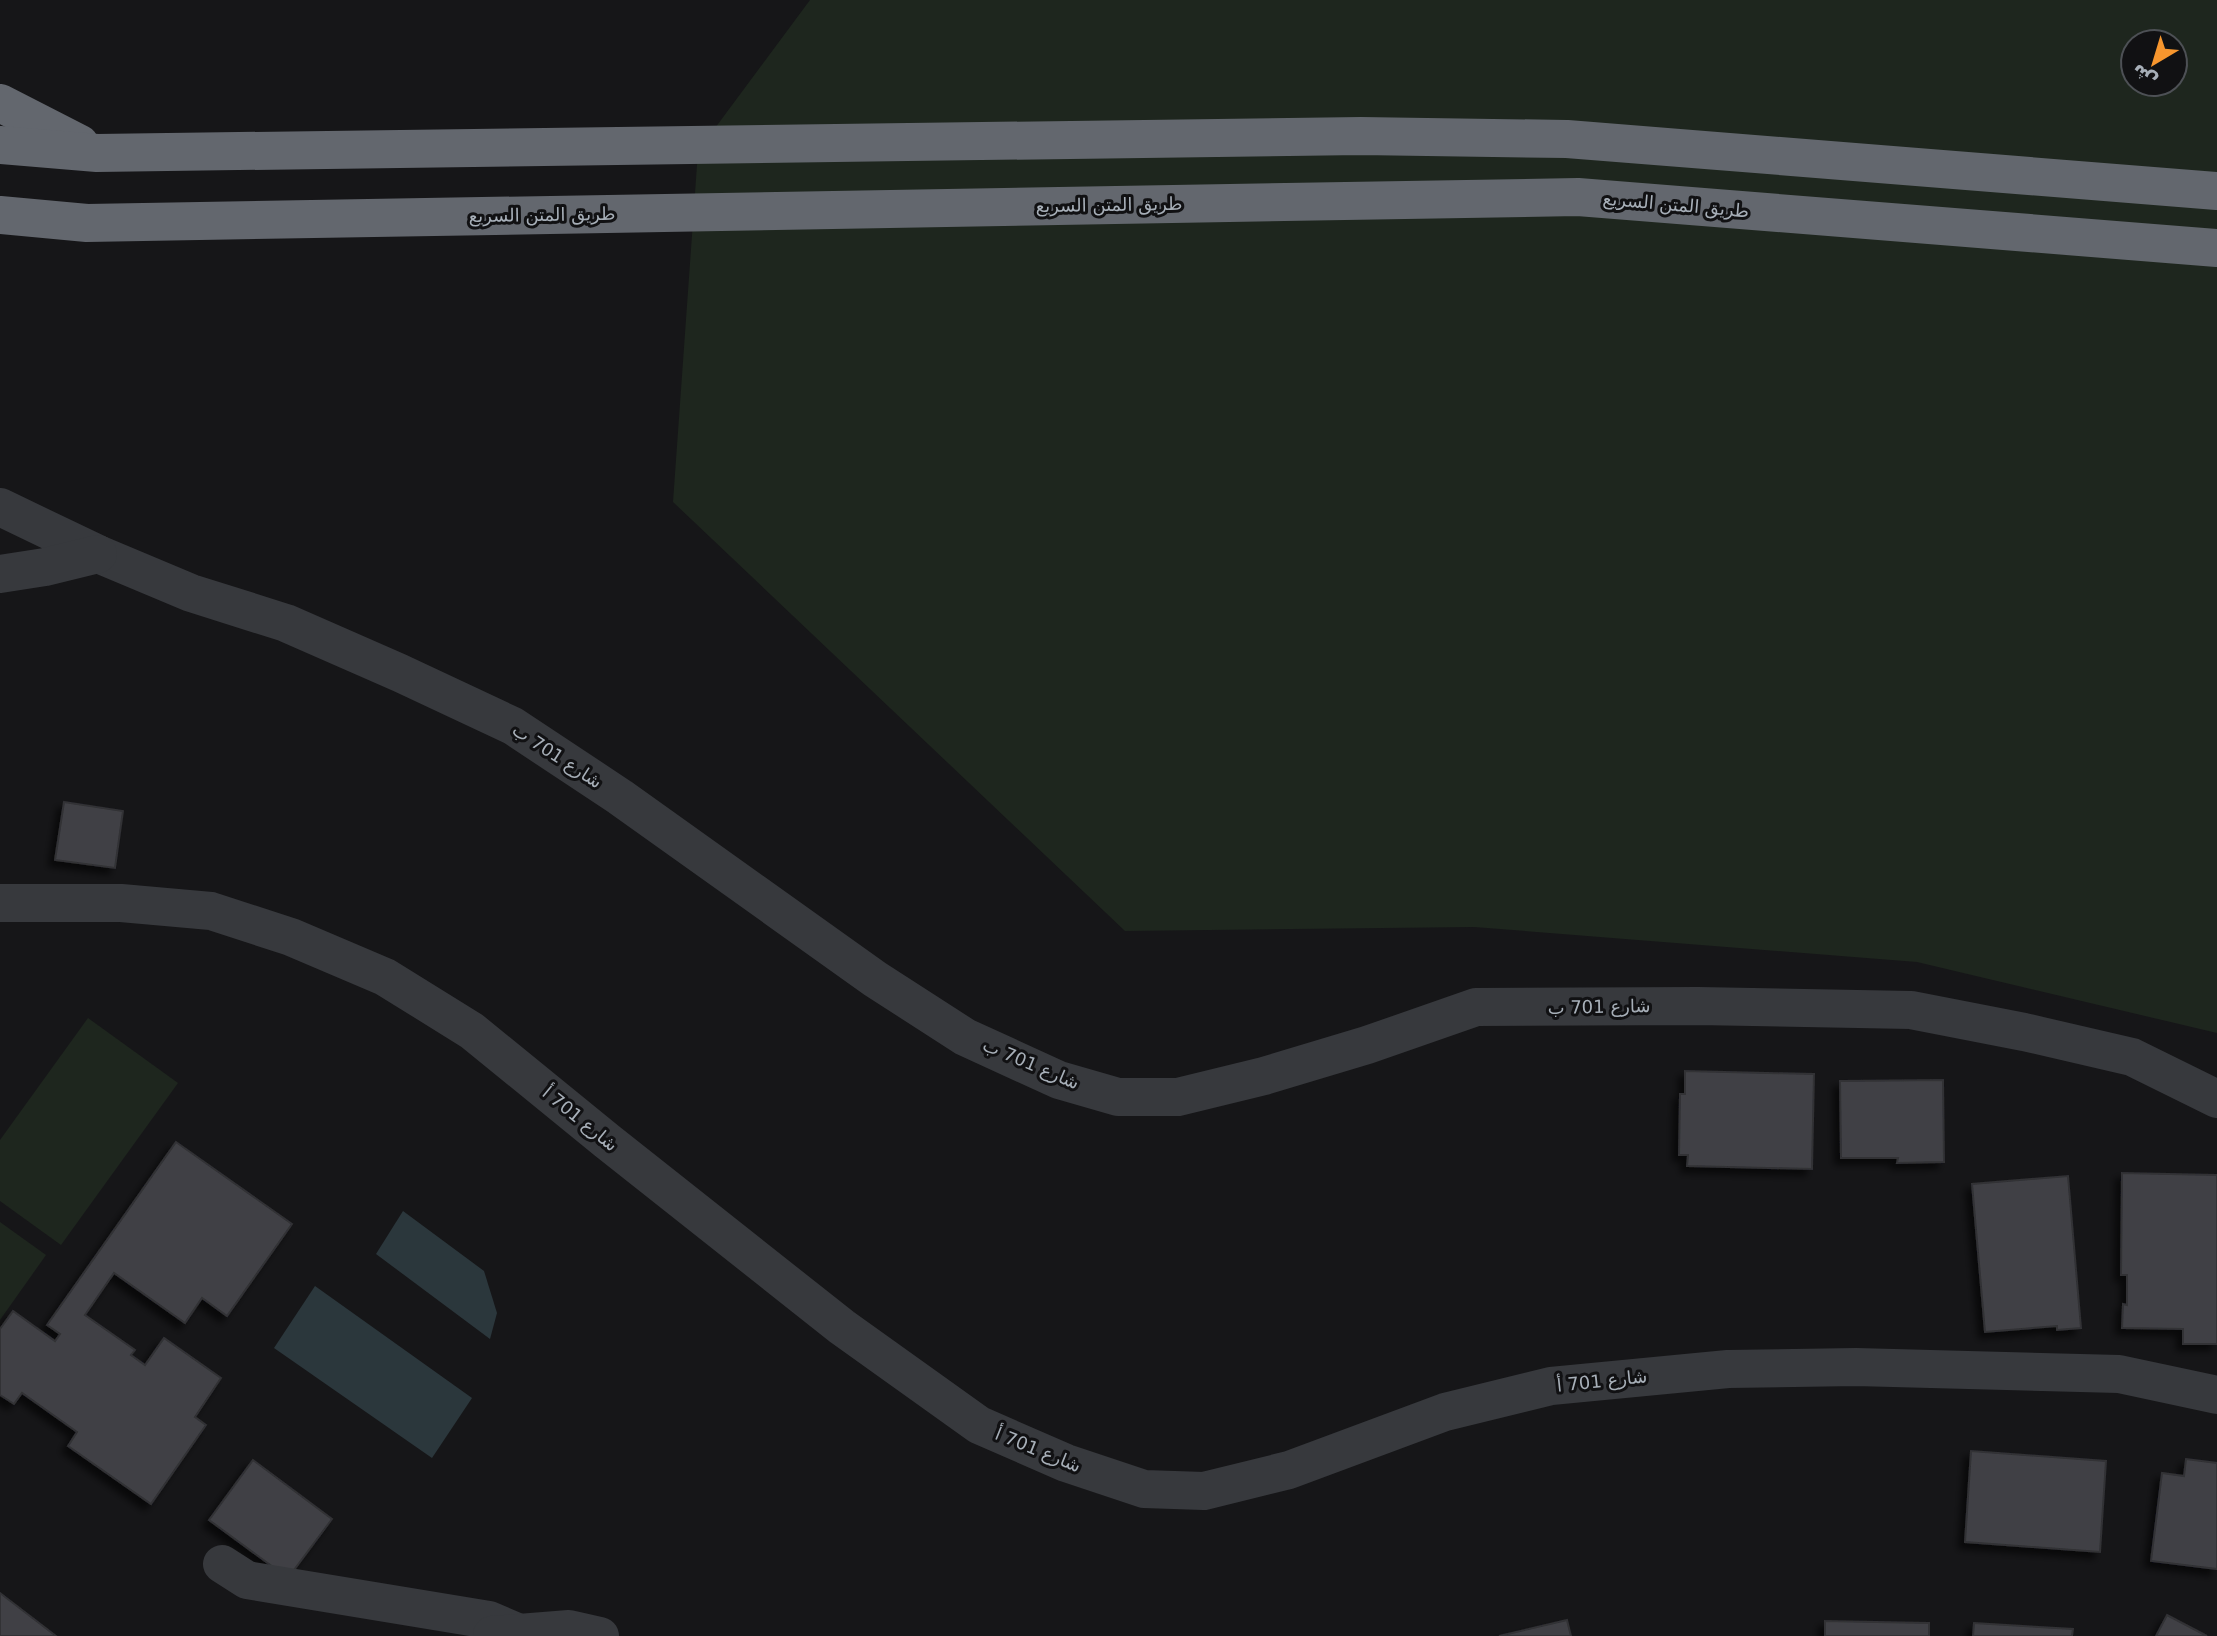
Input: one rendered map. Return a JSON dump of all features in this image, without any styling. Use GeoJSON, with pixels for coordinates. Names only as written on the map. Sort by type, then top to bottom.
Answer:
{"type":"FeatureCollection","features":[{"type":"Feature","properties":{"kind":"highway"},"geometry":{"type":"LineString","coordinates":[[0,103],[97,153]]}},
{"type":"Feature","properties":{"kind":"highway"},"geometry":{"type":"LineString","coordinates":[[0,145],[97,153],[1361,136],[1567,139],[2217,191]]}},
{"type":"Feature","properties":{"kind":"highway","name":"طريق المتن السريع"},"geometry":{"type":"LineString","coordinates":[[0,215],[87,223],[1578,197],[2217,248]]}},
{"type":"Feature","properties":{"kind":"street","name":"شارع 701 ب"},"geometry":{"type":"LineString","coordinates":[[0,507],[97,554],[191,593],[286,623],[513,726],[620,797],[875,979],[965,1037],[1059,1080],[1118,1097],[1178,1097],[1252,1079],[1367,1045],[1476,1007],[1698,1006],[1911,1010],[2024,1031],[2132,1057],[2217,1099]]}},
{"type":"Feature","properties":{"kind":"street"},"geometry":{"type":"LineString","coordinates":[[0,574],[45,567],[97,554]]}},
{"type":"Feature","properties":{"kind":"street","name":"شارع 701 أ"},"geometry":{"type":"LineString","coordinates":[[0,904],[121,903],[211,911],[291,937],[385,977],[472,1031],[842,1327],[979,1425],[1066,1463],[1144,1489],[1204,1491],[1289,1470],[1445,1412],[1551,1386],[1728,1369],[1856,1367],[2119,1374],[2217,1395]]}},
{"type":"Feature","properties":{"kind":"street"},"geometry":{"type":"LineString","coordinates":[[222,1564],[247,1580],[257,1583],[489,1620],[502,1634],[569,1629],[600,1636]]}},
{"type":"Feature","properties":{"kind":"shaded area"},"geometry":{"type":"Polygon","coordinates":[[[810,0],[2217,0],[2217,1033],[1917,962],[1474,927],[1125,931],[673,502],[698,151],[810,0]]]}},
{"type":"Feature","properties":{"kind":"shaded area"},"geometry":{"type":"Polygon","coordinates":[[[88,1018],[178,1083],[61,1245],[0,1201],[0,1140],[88,1018]]]}},
{"type":"Feature","properties":{"kind":"shaded area"},"geometry":{"type":"Polygon","coordinates":[[[403,1211],[484,1271],[497,1313],[490,1339],[376,1254],[403,1211]]]}},
{"type":"Feature","properties":{"kind":"shaded area"},"geometry":{"type":"Polygon","coordinates":[[[0,1222],[46,1255],[0,1320],[0,1222]]]}},
{"type":"Feature","properties":{"kind":"shaded area"},"geometry":{"type":"Polygon","coordinates":[[[315,1286],[472,1398],[432,1458],[274,1348],[315,1286]]]}},
{"type":"Feature","properties":{"kind":"building"},"geometry":{"type":"Polygon","coordinates":[[[64,802],[123,811],[115,868],[55,860],[64,802]]]}},
{"type":"Feature","properties":{"kind":"building"},"geometry":{"type":"Polygon","coordinates":[[[1685,1071],[1814,1074],[1812,1169],[1687,1166],[1688,1155],[1679,1155],[1680,1094],[1685,1094],[1685,1071]]]}},
{"type":"Feature","properties":{"kind":"building"},"geometry":{"type":"Polygon","coordinates":[[[1943,1080],[1944,1162],[1897,1163],[1898,1158],[1841,1158],[1840,1081],[1943,1080]]]}},
{"type":"Feature","properties":{"kind":"building"},"geometry":{"type":"Polygon","coordinates":[[[176,1142],[292,1224],[227,1316],[202,1298],[185,1323],[114,1273],[85,1315],[135,1350],[131,1355],[145,1365],[164,1338],[221,1378],[195,1417],[206,1425],[151,1504],[68,1446],[77,1432],[22,1393],[14,1404],[0,1395],[0,1329],[13,1311],[55,1341],[60,1334],[47,1325],[176,1142]]]}},
{"type":"Feature","properties":{"kind":"building"},"geometry":{"type":"Polygon","coordinates":[[[2122,1173],[2217,1175],[2217,1344],[2183,1344],[2183,1329],[2122,1328],[2123,1304],[2127,1305],[2127,1275],[2121,1275],[2122,1173]]]}},
{"type":"Feature","properties":{"kind":"building"},"geometry":{"type":"Polygon","coordinates":[[[2068,1176],[2081,1328],[2057,1330],[2057,1326],[1985,1332],[1972,1184],[2068,1176]]]}},
{"type":"Feature","properties":{"kind":"building"},"geometry":{"type":"Polygon","coordinates":[[[1971,1451],[2106,1461],[2100,1552],[1965,1542],[1971,1451]]]}},
{"type":"Feature","properties":{"kind":"building"},"geometry":{"type":"Polygon","coordinates":[[[2186,1459],[2217,1463],[2217,1569],[2151,1561],[2162,1473],[2184,1476],[2186,1459]]]}},
{"type":"Feature","properties":{"kind":"building"},"geometry":{"type":"Polygon","coordinates":[[[253,1460],[332,1519],[288,1578],[209,1520],[253,1460]]]}},
{"type":"Feature","properties":{"kind":"building"},"geometry":{"type":"Polygon","coordinates":[[[0,1593],[56,1636],[0,1636],[0,1593]]]}},
{"type":"Feature","properties":{"kind":"building"},"geometry":{"type":"Polygon","coordinates":[[[2167,1615],[2207,1636],[2156,1636],[2167,1615]]]}},
{"type":"Feature","properties":{"kind":"building"},"geometry":{"type":"Polygon","coordinates":[[[1567,1620],[1571,1636],[1499,1636],[1567,1620]]]}},
{"type":"Feature","properties":{"kind":"building"},"geometry":{"type":"Polygon","coordinates":[[[1825,1621],[1929,1623],[1929,1636],[1825,1636],[1825,1621]]]}},
{"type":"Feature","properties":{"kind":"building"},"geometry":{"type":"Polygon","coordinates":[[[1974,1623],[2073,1629],[2072,1636],[1973,1636],[1974,1623]]]}}]}
